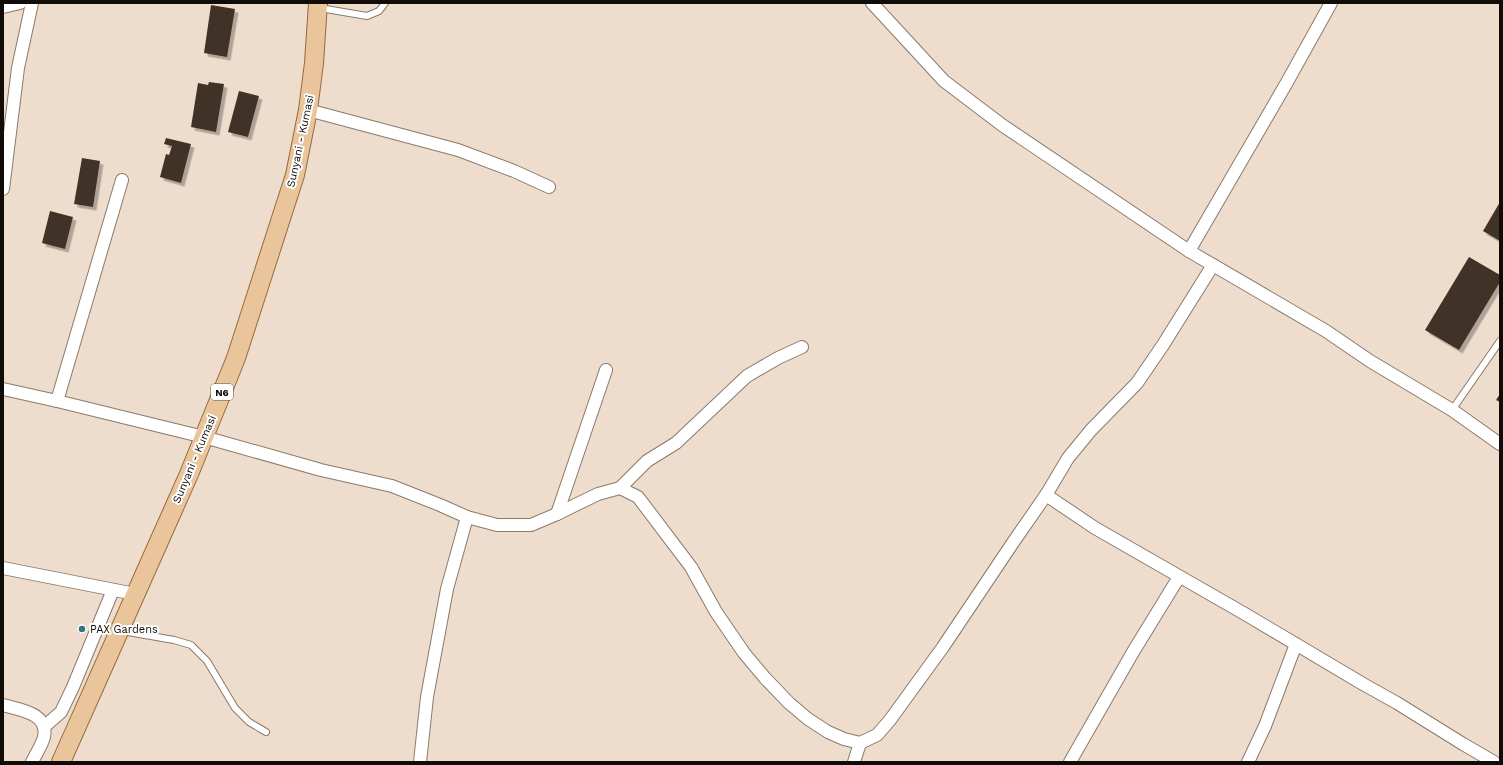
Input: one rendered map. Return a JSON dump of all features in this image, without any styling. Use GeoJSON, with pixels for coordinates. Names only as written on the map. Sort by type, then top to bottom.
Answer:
{"type":"FeatureCollection","features":[{"type":"Feature","properties":{"kind":"main road","name":"Sunyani - Kumasi"},"geometry":{"type":"LineString","coordinates":[[61,762],[136,594],[204,437],[236,358],[295,175],[308,110],[318,6]]}},
{"type":"Feature","properties":{"kind":"street"},"geometry":{"type":"LineString","coordinates":[[3,7],[20,3]]}},
{"type":"Feature","properties":{"kind":"street"},"geometry":{"type":"LineString","coordinates":[[3,189],[18,68],[32,3]]}},
{"type":"Feature","properties":{"kind":"street"},"geometry":{"type":"LineString","coordinates":[[872,3],[944,81],[1002,125],[1189,251],[1326,331],[1370,361],[1452,410],[1500,444]]}},
{"type":"Feature","properties":{"kind":"street"},"geometry":{"type":"LineString","coordinates":[[1189,251],[1331,3]]}},
{"type":"Feature","properties":{"kind":"street"},"geometry":{"type":"LineString","coordinates":[[308,110],[458,150],[514,171],[549,187]]}},
{"type":"Feature","properties":{"kind":"street"},"geometry":{"type":"LineString","coordinates":[[58,400],[122,180]]}},
{"type":"Feature","properties":{"kind":"street"},"geometry":{"type":"LineString","coordinates":[[620,488],[638,497],[691,567],[716,612],[744,653],[765,678],[789,703],[808,719],[828,732],[844,739],[860,743],[877,735],[890,720],[943,647],[1046,495],[1068,458],[1091,430],[1137,383],[1163,345],[1213,265]]}},
{"type":"Feature","properties":{"kind":"street"},"geometry":{"type":"LineString","coordinates":[[3,389],[58,400],[204,437],[321,470],[392,486],[467,517],[497,526],[531,525],[598,494],[620,488],[647,460],[676,443],[747,376],[778,358],[802,347]]}},
{"type":"Feature","properties":{"kind":"street"},"geometry":{"type":"LineString","coordinates":[[557,514],[606,370]]}},
{"type":"Feature","properties":{"kind":"street"},"geometry":{"type":"LineString","coordinates":[[1046,495],[1094,528],[1397,703],[1494,762]]}},
{"type":"Feature","properties":{"kind":"street"},"geometry":{"type":"LineString","coordinates":[[420,762],[427,696],[444,604],[467,517]]}},
{"type":"Feature","properties":{"kind":"street"},"geometry":{"type":"LineString","coordinates":[[3,568],[136,594]]}},
{"type":"Feature","properties":{"kind":"street"},"geometry":{"type":"LineString","coordinates":[[1070,762],[1133,652],[1179,577]]}},
{"type":"Feature","properties":{"kind":"street"},"geometry":{"type":"LineString","coordinates":[[45,726],[61,712],[73,687],[113,590]]}},
{"type":"Feature","properties":{"kind":"street"},"geometry":{"type":"LineString","coordinates":[[1248,762],[1265,726],[1296,644]]}},
{"type":"Feature","properties":{"kind":"street"},"geometry":{"type":"LineString","coordinates":[[3,705],[31,713],[41,719],[45,726],[44,737],[32,762]]}},
{"type":"Feature","properties":{"kind":"street"},"geometry":{"type":"LineString","coordinates":[[854,762],[860,743]]}},
{"type":"Feature","properties":{"kind":"lane"},"geometry":{"type":"LineString","coordinates":[[318,6],[367,16],[379,11],[385,3]]}},
{"type":"Feature","properties":{"kind":"lane"},"geometry":{"type":"LineString","coordinates":[[1452,410],[1500,341]]}},
{"type":"Feature","properties":{"kind":"lane"},"geometry":{"type":"LineString","coordinates":[[120,630],[174,640],[191,645],[207,661],[235,708],[249,722],[266,732]]}},
{"type":"Feature","properties":{"kind":"building"},"geometry":{"type":"Polygon","coordinates":[[[211,5],[235,9],[227,57],[204,53],[211,5]]]}},
{"type":"Feature","properties":{"kind":"building"},"geometry":{"type":"Polygon","coordinates":[[[209,82],[224,84],[216,132],[191,127],[198,83],[208,85],[209,82]]]}},
{"type":"Feature","properties":{"kind":"building"},"geometry":{"type":"Polygon","coordinates":[[[239,91],[259,96],[248,137],[228,132],[239,91]]]}},
{"type":"Feature","properties":{"kind":"building"},"geometry":{"type":"Polygon","coordinates":[[[166,138],[191,144],[181,183],[160,177],[166,154],[169,155],[172,146],[164,144],[166,138]]]}},
{"type":"Feature","properties":{"kind":"building"},"geometry":{"type":"Polygon","coordinates":[[[82,158],[100,161],[93,207],[74,204],[82,158]]]}},
{"type":"Feature","properties":{"kind":"building"},"geometry":{"type":"Polygon","coordinates":[[[1500,202],[1500,241],[1483,231],[1500,202]]]}},
{"type":"Feature","properties":{"kind":"building"},"geometry":{"type":"Polygon","coordinates":[[[50,211],[73,217],[65,249],[42,243],[50,211]]]}},
{"type":"Feature","properties":{"kind":"building"},"geometry":{"type":"Polygon","coordinates":[[[1469,257],[1500,275],[1500,282],[1459,350],[1425,330],[1469,257]]]}},
{"type":"Feature","properties":{"kind":"building"},"geometry":{"type":"Polygon","coordinates":[[[1500,394],[1500,402],[1496,400],[1500,394]]]}},
{"type":"Feature","properties":{"kind":"place","name":"PAX Gardens"},"geometry":{"type":"Point","coordinates":[82,629]}}]}
